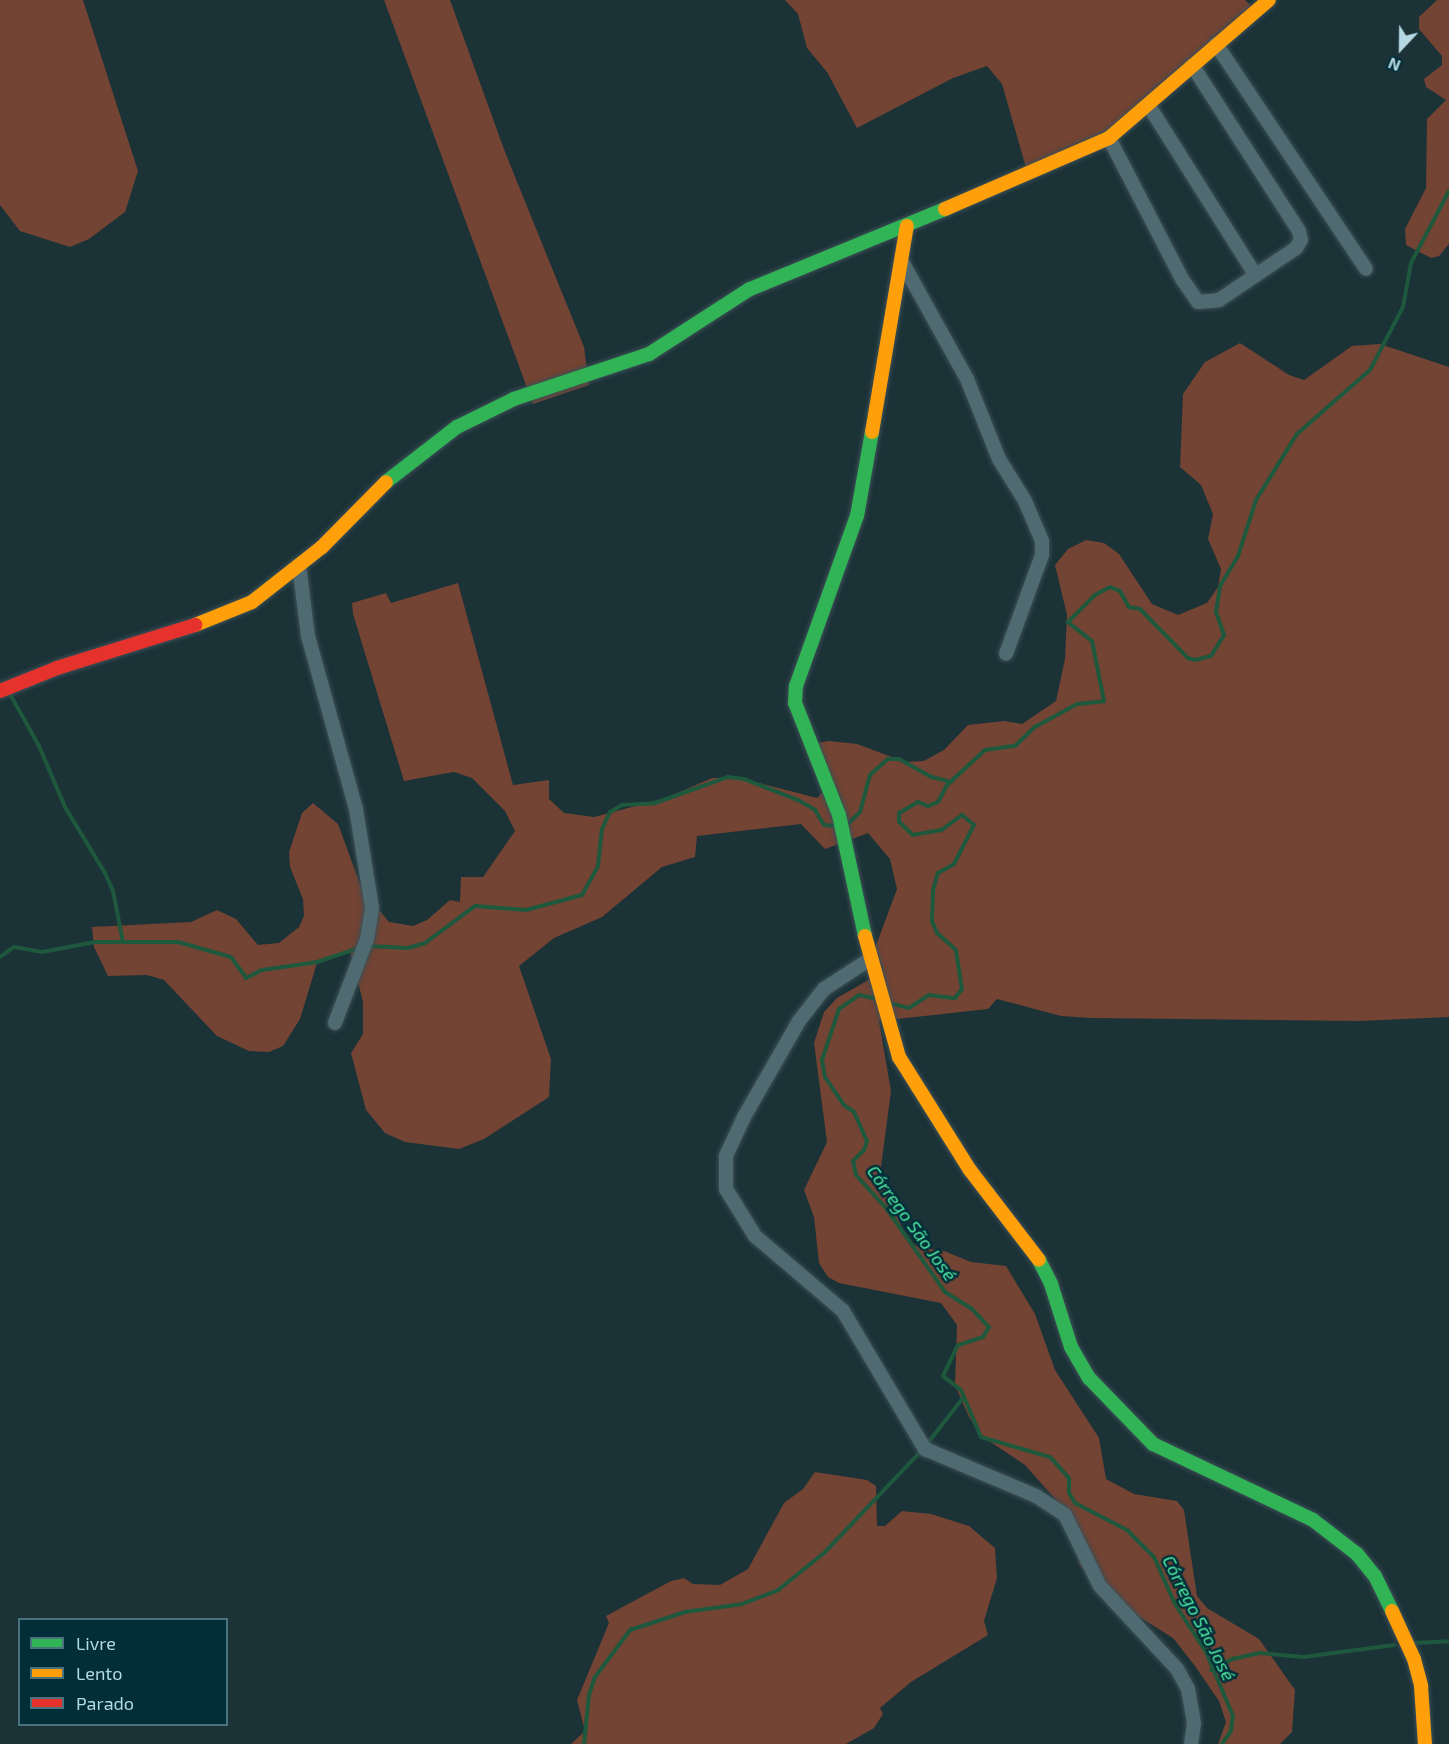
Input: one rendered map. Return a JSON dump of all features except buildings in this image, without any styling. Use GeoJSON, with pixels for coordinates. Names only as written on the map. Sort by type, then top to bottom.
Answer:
{"type":"FeatureCollection","features":[{"type":"Feature","properties":{"kind":"street"},"geometry":{"type":"LineString","coordinates":[[0,691],[57,668],[226,615],[252,602],[322,547],[399,469],[458,427],[514,399],[649,354],[723,303],[750,289],[907,226],[1109,138],[1149,106],[1192,65],[1269,0]]}},
{"type":"Feature","properties":{"kind":"street"},"geometry":{"type":"LineString","coordinates":[[1216,44],[1366,269]]}},
{"type":"Feature","properties":{"kind":"street"},"geometry":{"type":"LineString","coordinates":[[1109,138],[1182,279],[1198,302],[1219,300],[1296,248],[1300,236],[1192,65]]}},
{"type":"Feature","properties":{"kind":"street"},"geometry":{"type":"LineString","coordinates":[[1149,106],[1255,274]]}},
{"type":"Feature","properties":{"kind":"street"},"geometry":{"type":"LineString","coordinates":[[907,226],[857,516],[796,686],[797,715],[839,815],[870,959],[885,996],[906,1074],[970,1170],[1040,1262],[1051,1284],[1071,1347],[1089,1378],[1153,1444],[1174,1457],[1246,1486],[1313,1520],[1357,1554],[1375,1576],[1414,1659],[1421,1686],[1425,1744]]}},
{"type":"Feature","properties":{"kind":"street"},"geometry":{"type":"LineString","coordinates":[[902,260],[967,379],[999,459],[1025,501],[1042,542],[1042,555],[1006,654]]}},
{"type":"Feature","properties":{"kind":"street"},"geometry":{"type":"LineString","coordinates":[[299,565],[308,636],[356,808],[372,908],[367,939],[335,1023]]}},
{"type":"Feature","properties":{"kind":"street"},"geometry":{"type":"LineString","coordinates":[[870,959],[824,990],[799,1021],[744,1117],[726,1156],[726,1189],[755,1236],[843,1311],[925,1449],[1035,1496],[1065,1515],[1100,1586],[1177,1670],[1188,1689],[1194,1723],[1191,1744]]}},
{"type":"Feature","properties":{"kind":"shaded area"},"geometry":{"type":"Polygon","coordinates":[[[0,0],[83,0],[138,171],[125,212],[89,239],[70,247],[20,231],[0,205],[0,0]]]}},
{"type":"Feature","properties":{"kind":"shaded area"},"geometry":{"type":"Polygon","coordinates":[[[384,0],[450,0],[505,152],[584,347],[589,385],[533,404],[384,0]]]}},
{"type":"Feature","properties":{"kind":"shaded area"},"geometry":{"type":"Polygon","coordinates":[[[785,0],[1245,0],[1258,12],[1108,136],[1027,171],[1002,84],[987,66],[953,78],[857,128],[827,72],[807,48],[798,14],[785,0]]]}},
{"type":"Feature","properties":{"kind":"shaded area"},"geometry":{"type":"Polygon","coordinates":[[[1437,0],[1449,0],[1449,244],[1439,256],[1431,258],[1406,245],[1405,229],[1426,188],[1427,119],[1446,100],[1426,87],[1424,79],[1442,65],[1442,56],[1419,29],[1419,17],[1437,0]]]}},
{"type":"Feature","properties":{"kind":"shaded area"},"geometry":{"type":"Polygon","coordinates":[[[1240,343],[1289,375],[1304,380],[1352,346],[1380,344],[1449,367],[1449,1017],[1359,1021],[1092,1018],[1061,1016],[997,999],[988,1009],[879,1021],[891,1091],[880,1174],[906,1238],[918,1247],[944,1251],[971,1262],[1006,1266],[1035,1314],[1055,1370],[1099,1438],[1106,1479],[1134,1494],[1177,1501],[1184,1510],[1197,1596],[1207,1608],[1259,1639],[1295,1690],[1292,1732],[1280,1744],[1218,1744],[1226,1722],[1219,1701],[1195,1666],[1173,1638],[1101,1593],[1080,1565],[1057,1501],[1025,1465],[983,1437],[969,1417],[955,1385],[957,1325],[941,1303],[839,1283],[828,1277],[819,1263],[814,1217],[804,1190],[827,1142],[814,1043],[824,1012],[837,998],[872,978],[868,967],[897,889],[890,859],[868,833],[825,849],[801,824],[697,836],[695,857],[662,867],[602,917],[554,938],[519,966],[551,1059],[549,1097],[484,1139],[459,1149],[405,1142],[385,1133],[366,1110],[351,1053],[363,1034],[363,1002],[350,951],[317,963],[300,1019],[283,1046],[269,1052],[249,1051],[217,1036],[164,980],[147,975],[108,976],[94,947],[92,927],[191,922],[217,910],[236,919],[258,945],[279,943],[299,927],[304,916],[303,899],[290,867],[289,852],[302,813],[313,803],[338,824],[362,889],[389,922],[413,926],[427,920],[450,900],[460,902],[461,877],[483,877],[515,831],[505,811],[472,778],[454,772],[404,781],[353,614],[352,603],[386,593],[391,603],[458,583],[513,785],[549,780],[549,799],[564,813],[594,817],[666,798],[712,778],[740,778],[817,798],[825,790],[816,743],[829,741],[857,744],[905,762],[924,761],[944,750],[968,725],[1004,721],[1022,724],[1056,701],[1065,659],[1067,615],[1055,565],[1068,549],[1086,540],[1104,543],[1119,554],[1152,604],[1178,615],[1207,603],[1218,587],[1221,569],[1208,539],[1213,514],[1201,485],[1180,467],[1183,394],[1205,362],[1240,343]]]}},
{"type":"Feature","properties":{"kind":"shaded area"},"geometry":{"type":"Polygon","coordinates":[[[815,1472],[867,1480],[876,1486],[877,1526],[885,1526],[902,1511],[931,1514],[969,1526],[995,1548],[997,1578],[984,1621],[988,1635],[911,1682],[880,1708],[883,1714],[874,1728],[846,1744],[571,1744],[585,1731],[577,1700],[609,1623],[606,1616],[671,1581],[684,1578],[693,1584],[720,1585],[748,1569],[784,1503],[803,1489],[815,1472]]]}},
{"type":"Feature","properties":{"kind":"waterway","name":"Córrego São José"},"geometry":{"type":"LineString","coordinates":[[893,1004],[909,1008],[929,995],[955,998],[962,989],[956,950],[937,933],[932,921],[933,890],[938,873],[954,864],[974,825],[962,815],[941,830],[913,835],[899,822],[899,813],[918,802],[928,806],[938,802],[947,785],[985,750],[1015,746],[1035,727],[1077,704],[1104,701],[1092,641],[1068,622],[1095,595],[1110,587],[1120,591],[1129,607],[1140,609],[1188,658],[1195,660],[1211,656],[1224,635],[1216,612],[1220,586],[1238,556],[1256,500],[1297,434],[1370,370],[1403,307],[1411,263],[1449,191]]}},
{"type":"Feature","properties":{"kind":"waterway"},"geometry":{"type":"LineString","coordinates":[[10,694],[39,746],[65,807],[105,873],[113,891],[123,942]]}},
{"type":"Feature","properties":{"kind":"waterway"},"geometry":{"type":"LineString","coordinates":[[848,824],[860,812],[870,775],[888,759],[899,759],[932,777],[951,782]]}},
{"type":"Feature","properties":{"kind":"waterway"},"geometry":{"type":"LineString","coordinates":[[369,946],[408,948],[425,943],[475,906],[526,910],[582,895],[598,866],[602,829],[610,812],[622,805],[655,803],[728,777],[744,779],[798,800],[815,810],[824,825],[835,826]]}},
{"type":"Feature","properties":{"kind":"waterway"},"geometry":{"type":"LineString","coordinates":[[0,957],[14,947],[42,952],[95,942],[178,942],[231,957],[246,978],[262,970],[317,962],[362,947]]}},
{"type":"Feature","properties":{"kind":"waterway","name":"Córrego São José"},"geometry":{"type":"LineString","coordinates":[[878,999],[859,995],[839,1009],[822,1060],[825,1077],[844,1105],[854,1112],[867,1141],[864,1150],[853,1161],[856,1175],[886,1208],[945,1292],[972,1309],[989,1327],[983,1337],[958,1345],[943,1376],[961,1390],[981,1437],[1050,1457],[1069,1478],[1069,1493],[1075,1503],[1127,1530],[1154,1557],[1175,1604],[1206,1652],[1233,1716],[1231,1731],[1222,1744]]}},
{"type":"Feature","properties":{"kind":"waterway"},"geometry":{"type":"LineString","coordinates":[[927,1444],[963,1398]]}},
{"type":"Feature","properties":{"kind":"waterway"},"geometry":{"type":"LineString","coordinates":[[584,1744],[589,1695],[595,1677],[630,1630],[685,1612],[742,1604],[778,1590],[824,1553],[922,1450]]}},
{"type":"Feature","properties":{"kind":"waterway"},"geometry":{"type":"LineString","coordinates":[[1414,1643],[1449,1641]]}},
{"type":"Feature","properties":{"kind":"waterway"},"geometry":{"type":"LineString","coordinates":[[1211,1670],[1233,1659],[1260,1653],[1303,1657],[1394,1645]]}},
{"type":"Feature","properties":{"kind":"traffic: fast"},"geometry":{"type":"LineString","coordinates":[[386,482],[457,427],[514,399],[649,354],[750,289],[945,209]]}},
{"type":"Feature","properties":{"kind":"traffic: fast"},"geometry":{"type":"LineString","coordinates":[[865,936],[839,815],[795,703],[796,686],[857,516],[872,432]]}},
{"type":"Feature","properties":{"kind":"traffic: fast"},"geometry":{"type":"LineString","coordinates":[[1039,1260],[1051,1284],[1071,1347],[1089,1378],[1153,1444],[1313,1520],[1357,1554],[1375,1576],[1392,1611]]}},
{"type":"Feature","properties":{"kind":"traffic: slow"},"geometry":{"type":"LineString","coordinates":[[945,209],[1109,138],[1269,0]]}},
{"type":"Feature","properties":{"kind":"traffic: slow"},"geometry":{"type":"LineString","coordinates":[[872,432],[907,226]]}},
{"type":"Feature","properties":{"kind":"traffic: slow"},"geometry":{"type":"LineString","coordinates":[[195,625],[252,602],[322,547],[386,482]]}},
{"type":"Feature","properties":{"kind":"traffic: slow"},"geometry":{"type":"LineString","coordinates":[[865,936],[899,1057],[970,1170],[1039,1260]]}},
{"type":"Feature","properties":{"kind":"traffic: slow"},"geometry":{"type":"LineString","coordinates":[[1392,1611],[1414,1659],[1421,1686],[1425,1744]]}},
{"type":"Feature","properties":{"kind":"traffic: jam"},"geometry":{"type":"LineString","coordinates":[[0,691],[57,668],[195,625]]}}]}
